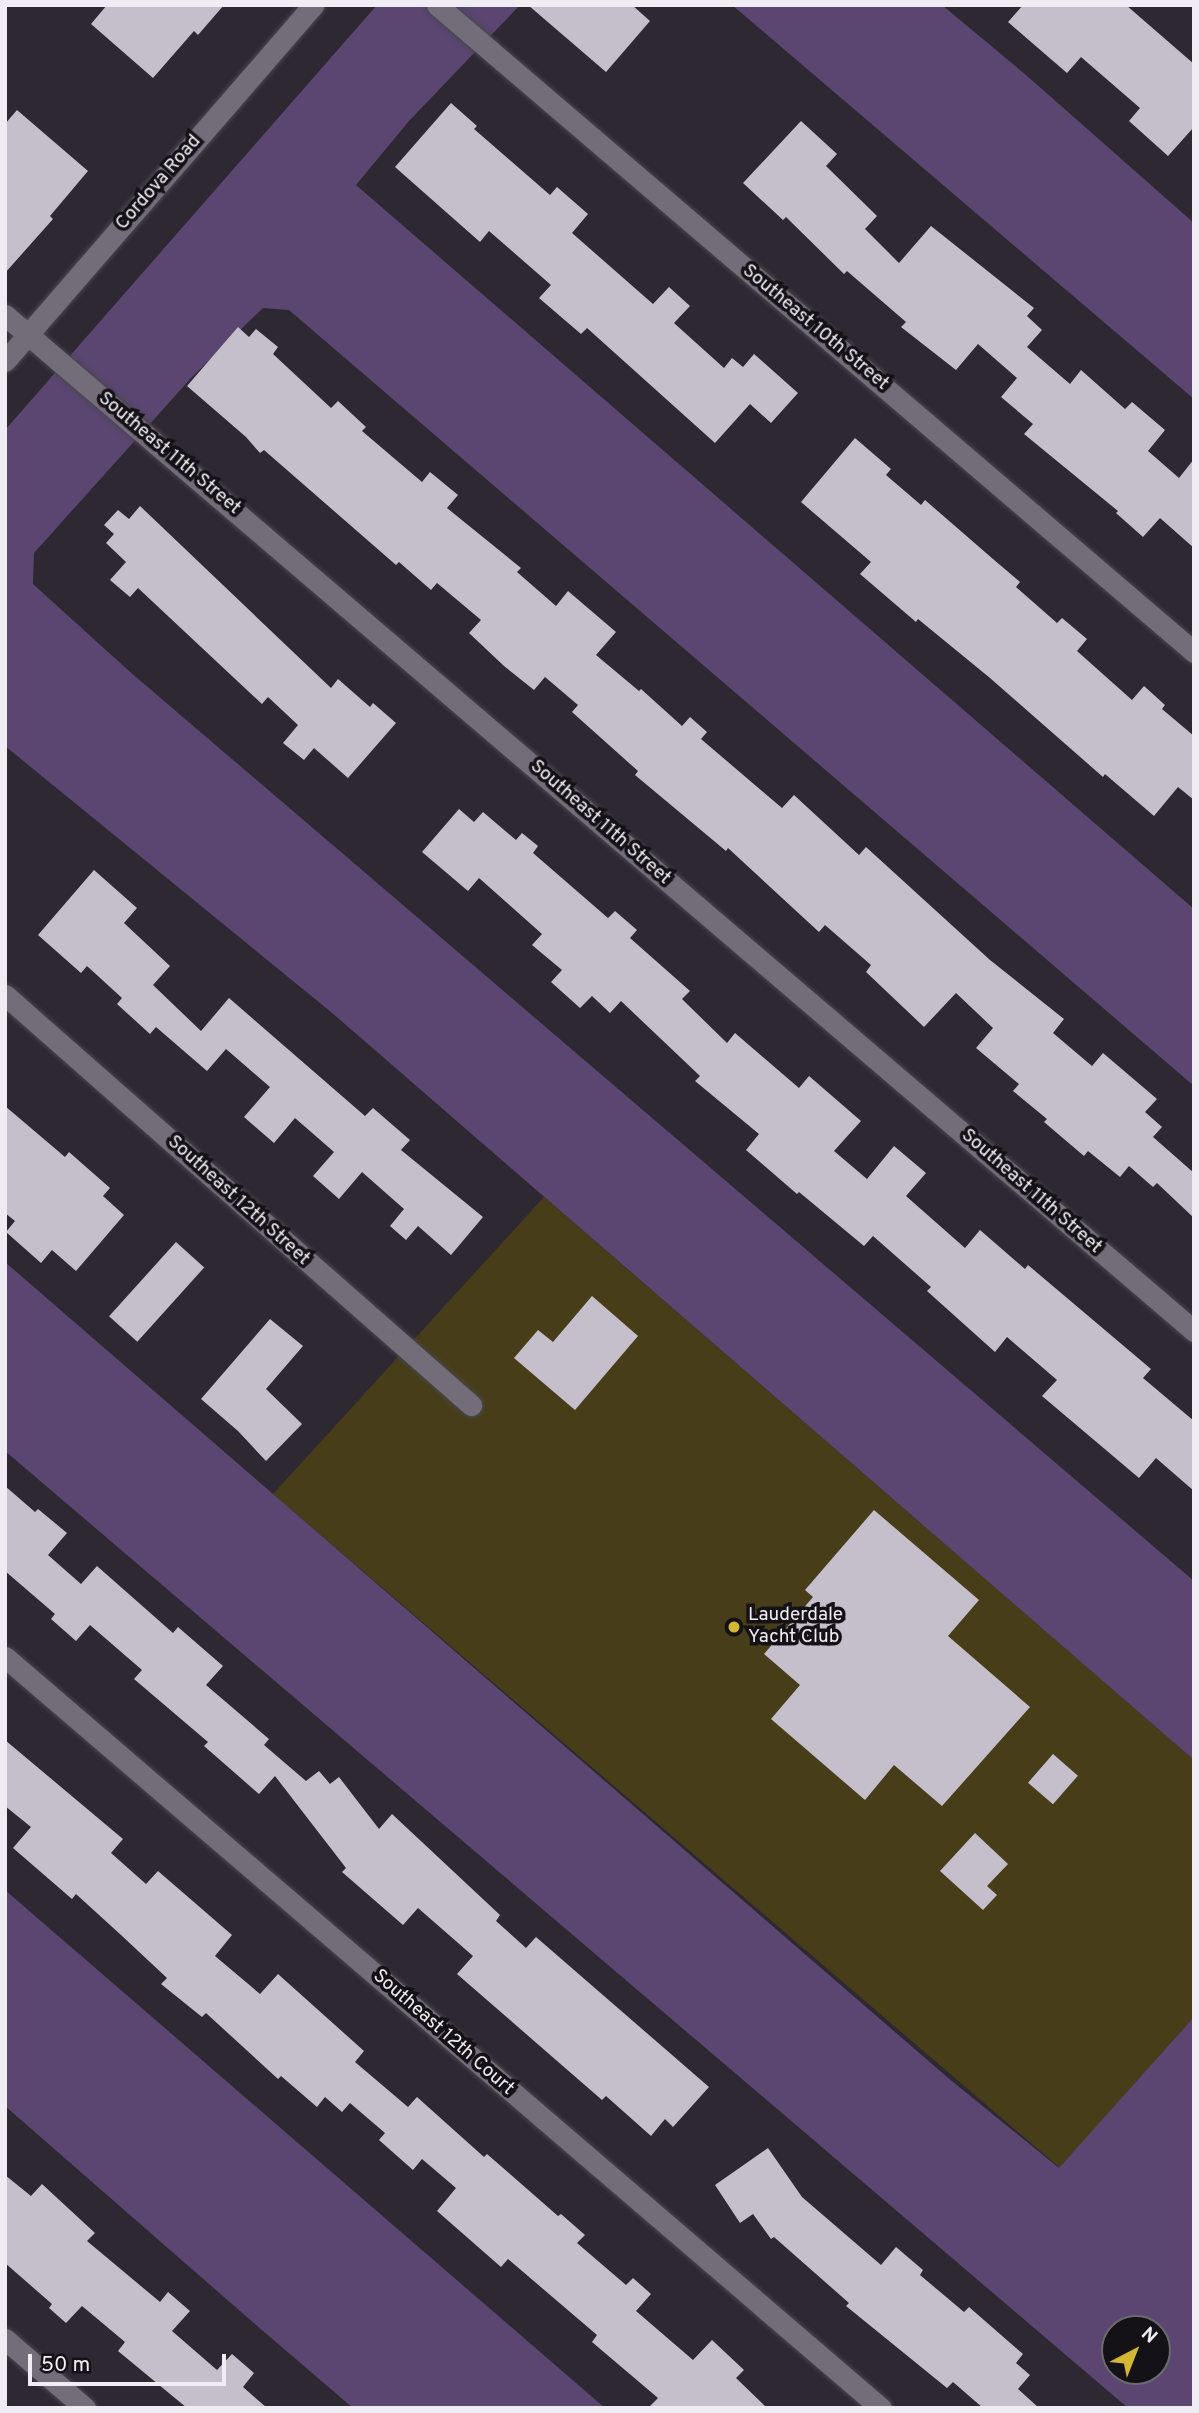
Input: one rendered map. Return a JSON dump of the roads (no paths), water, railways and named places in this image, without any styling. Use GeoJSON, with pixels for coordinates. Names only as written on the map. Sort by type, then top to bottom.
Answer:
{"type":"FeatureCollection","features":[{"type":"Feature","properties":{"kind":"street","name":"Cordova Road"},"geometry":{"type":"LineString","coordinates":[[5,360],[313,5]]}},
{"type":"Feature","properties":{"kind":"street","name":"Southeast 10th Street"},"geometry":{"type":"LineString","coordinates":[[437,5],[1194,652]]}},
{"type":"Feature","properties":{"kind":"street","name":"Southeast 11th Street"},"geometry":{"type":"LineString","coordinates":[[5,315],[1194,1331]]}},
{"type":"Feature","properties":{"kind":"street","name":"Southeast 12th Street"},"geometry":{"type":"LineString","coordinates":[[5,995],[471,1405]]}},
{"type":"Feature","properties":{"kind":"street","name":"Southeast 12th Court"},"geometry":{"type":"LineString","coordinates":[[5,1657],[881,2408]]}},
{"type":"Feature","properties":{"kind":"street"},"geometry":{"type":"LineString","coordinates":[[5,2339],[85,2408]]}},
{"type":"Feature","properties":{"kind":"place","name":"Lauderdale Yacht Club"},"geometry":{"type":"Point","coordinates":[734,1627]}}]}
